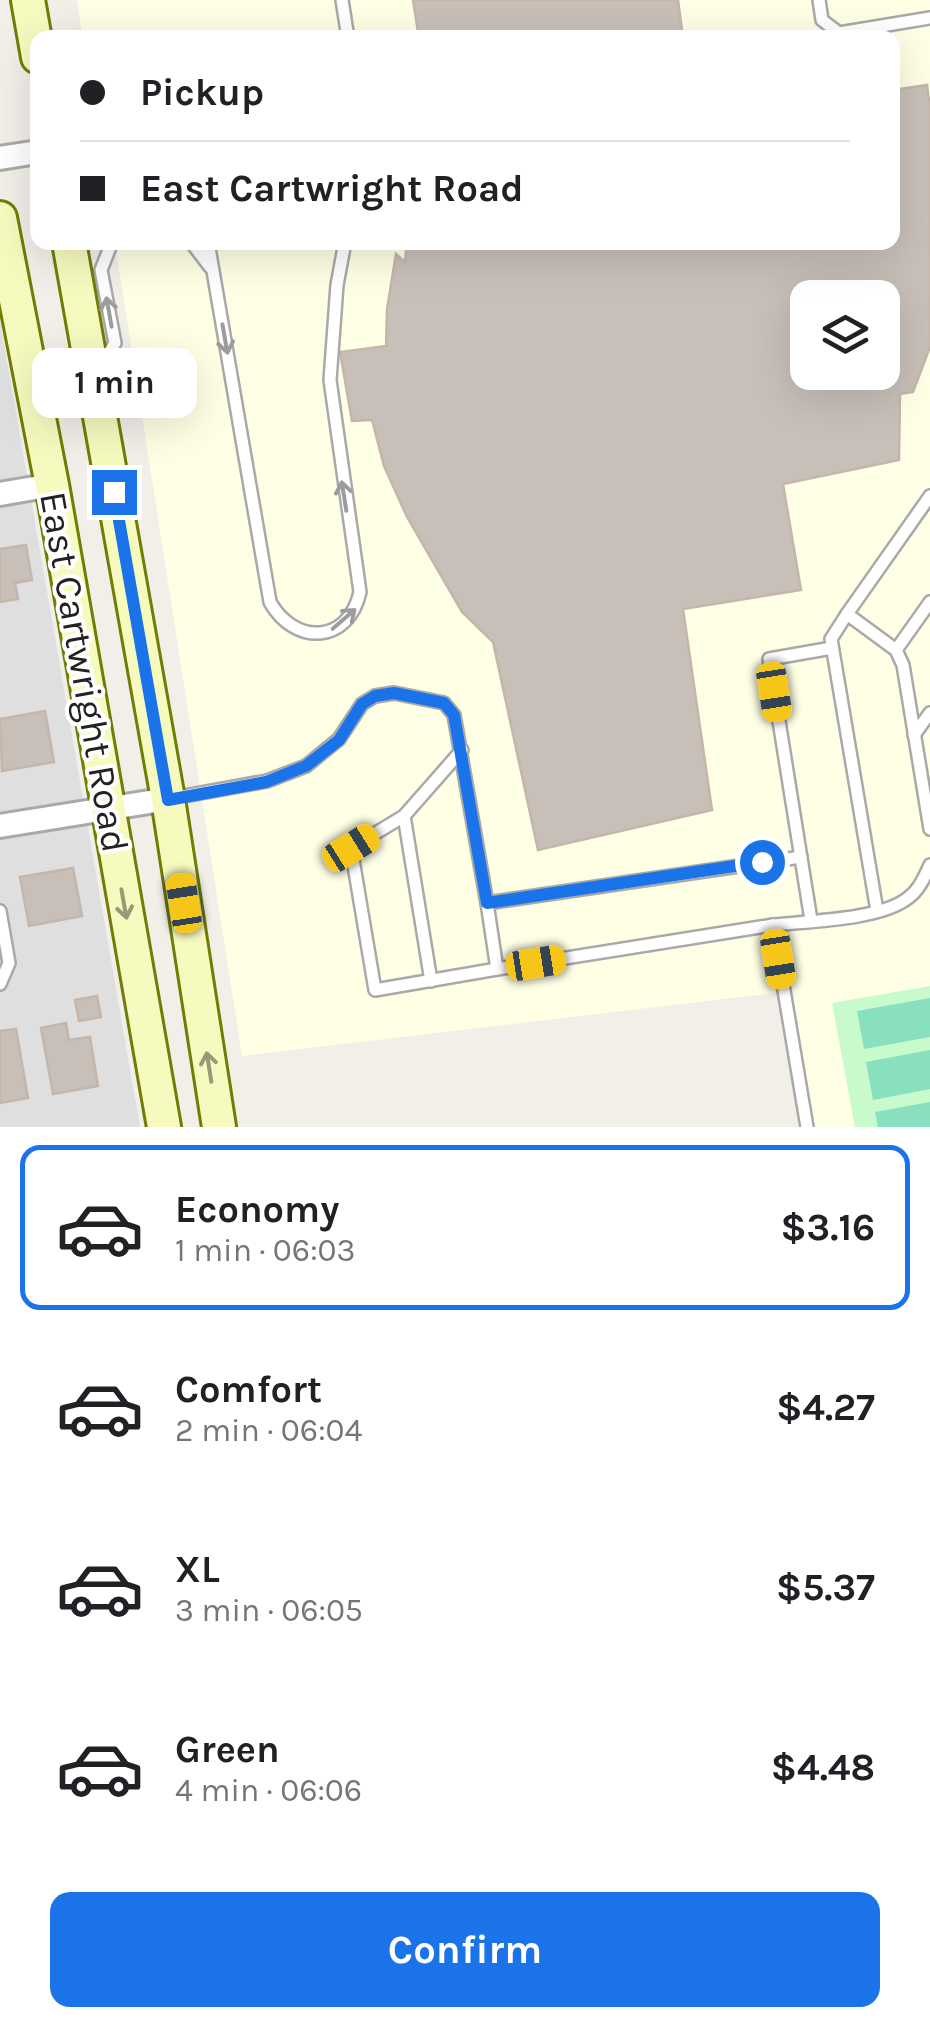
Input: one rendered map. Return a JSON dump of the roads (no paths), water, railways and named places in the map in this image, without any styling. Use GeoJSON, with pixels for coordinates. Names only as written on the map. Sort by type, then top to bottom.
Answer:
{"type":"FeatureCollection","features":[{"type":"Feature","properties":{"kind":"main road"},"geometry":{"type":"LineString","coordinates":[[28,0],[33,30]]}},
{"type":"Feature","properties":{"kind":"main road","name":"East Cartwright Road"},"geometry":{"type":"LineString","coordinates":[[0,218],[52,485],[164,1127]]}},
{"type":"Feature","properties":{"kind":"main road","name":"East Cartwright Road"},"geometry":{"type":"LineString","coordinates":[[70,250],[168,800],[219,1127]]}},
{"type":"Feature","properties":{"kind":"street"},"geometry":{"type":"LineString","coordinates":[[0,158],[30,153]]}},
{"type":"Feature","properties":{"kind":"street"},"geometry":{"type":"LineString","coordinates":[[0,494],[52,485]]}},
{"type":"Feature","properties":{"kind":"street"},"geometry":{"type":"LineString","coordinates":[[0,826],[168,800]]}},
{"type":"Feature","properties":{"kind":"lane"},"geometry":{"type":"LineString","coordinates":[[342,0],[347,30]]}},
{"type":"Feature","properties":{"kind":"lane"},"geometry":{"type":"LineString","coordinates":[[819,0],[822,20],[834,30]]}},
{"type":"Feature","properties":{"kind":"lane"},"geometry":{"type":"LineString","coordinates":[[856,30],[930,18]]}},
{"type":"Feature","properties":{"kind":"lane"},"geometry":{"type":"LineString","coordinates":[[93,378],[114,343],[102,270],[109,250]]}},
{"type":"Feature","properties":{"kind":"lane"},"geometry":{"type":"LineString","coordinates":[[198,250],[214,274]]}},
{"type":"Feature","properties":{"kind":"lane"},"geometry":{"type":"LineString","coordinates":[[210,250],[270,602],[280,619],[302,632],[326,633],[346,623],[360,592],[330,380],[336,285],[343,250]]}},
{"type":"Feature","properties":{"kind":"lane"},"geometry":{"type":"LineString","coordinates":[[877,911],[831,639],[930,496]]}},
{"type":"Feature","properties":{"kind":"lane"},"geometry":{"type":"LineString","coordinates":[[896,650],[930,602]]}},
{"type":"Feature","properties":{"kind":"lane"},"geometry":{"type":"LineString","coordinates":[[847,614],[896,650],[903,665],[930,829]]}},
{"type":"Feature","properties":{"kind":"lane"},"geometry":{"type":"LineString","coordinates":[[812,920],[769,659],[832,648]]}},
{"type":"Feature","properties":{"kind":"lane"},"geometry":{"type":"LineString","coordinates":[[168,800],[266,782],[306,766],[339,740],[362,704],[375,696],[394,693],[444,703],[454,715],[462,750],[497,970]]}},
{"type":"Feature","properties":{"kind":"lane"},"geometry":{"type":"LineString","coordinates":[[914,734],[930,712]]}},
{"type":"Feature","properties":{"kind":"lane"},"geometry":{"type":"LineString","coordinates":[[462,750],[404,816],[351,848],[375,990],[877,911],[908,898],[922,883],[930,865]]}},
{"type":"Feature","properties":{"kind":"lane"},"geometry":{"type":"LineString","coordinates":[[404,816],[431,980]]}},
{"type":"Feature","properties":{"kind":"lane"},"geometry":{"type":"LineString","coordinates":[[487,903],[800,857]]}},
{"type":"Feature","properties":{"kind":"lane"},"geometry":{"type":"LineString","coordinates":[[0,911],[9,962],[0,984]]}},
{"type":"Feature","properties":{"kind":"lane"},"geometry":{"type":"LineString","coordinates":[[773,925],[807,1127]]}}]}
